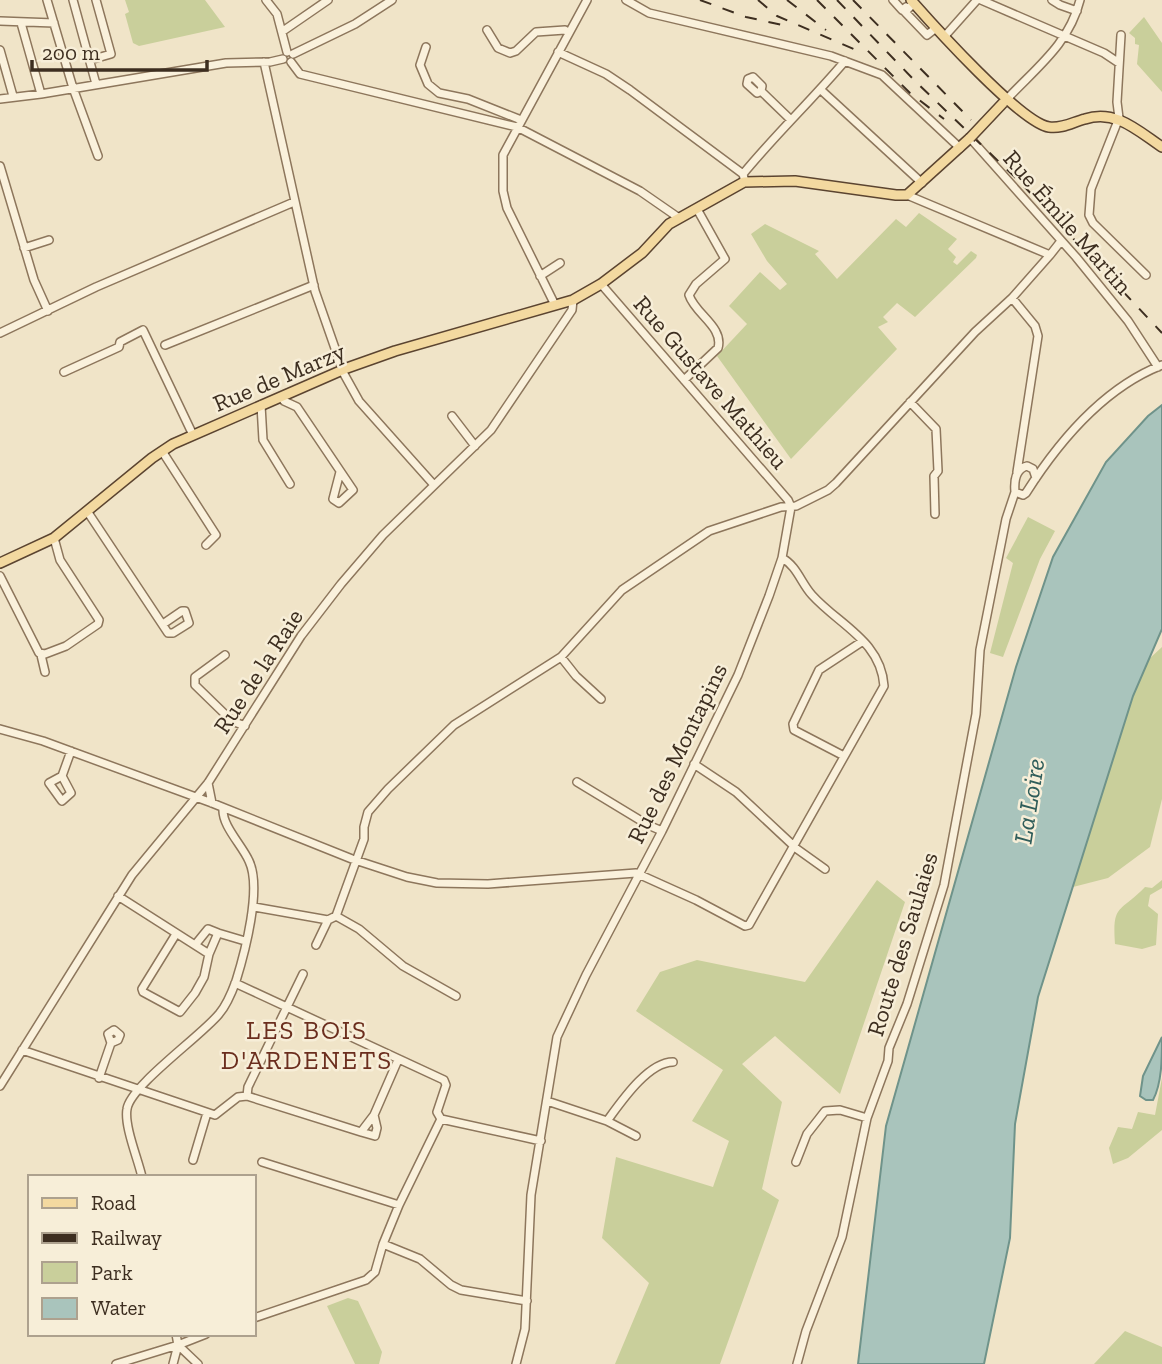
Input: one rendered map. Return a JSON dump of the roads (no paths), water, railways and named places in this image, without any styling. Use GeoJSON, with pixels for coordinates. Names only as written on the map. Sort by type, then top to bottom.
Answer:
{"type":"FeatureCollection","features":[{"type":"Feature","properties":{"kind":"main road"},"geometry":{"type":"LineString","coordinates":[[912,2],[1007,101],[1041,125],[1069,125],[1095,117],[1119,118],[1162,147]]}},
{"type":"Feature","properties":{"kind":"main road"},"geometry":{"type":"LineString","coordinates":[[744,178],[795,181],[906,195],[960,148],[1007,101]]}},
{"type":"Feature","properties":{"kind":"main road","name":"Rue de Marzy"},"geometry":{"type":"LineString","coordinates":[[0,564],[54,538],[162,451],[193,435],[342,370],[395,351],[573,300],[601,284],[642,253],[669,224],[744,178]]}},
{"type":"Feature","properties":{"kind":"street"},"geometry":{"type":"LineString","coordinates":[[47,0],[98,156]]}},
{"type":"Feature","properties":{"kind":"street"},"geometry":{"type":"LineString","coordinates":[[73,0],[97,84]]}},
{"type":"Feature","properties":{"kind":"street"},"geometry":{"type":"LineString","coordinates":[[90,60],[111,54],[96,0]]}},
{"type":"Feature","properties":{"kind":"street"},"geometry":{"type":"LineString","coordinates":[[266,0],[277,14],[289,57],[300,74],[519,124]]}},
{"type":"Feature","properties":{"kind":"street"},"geometry":{"type":"LineString","coordinates":[[283,31],[328,0]]}},
{"type":"Feature","properties":{"kind":"street"},"geometry":{"type":"LineString","coordinates":[[0,99],[226,63],[264,62],[289,57],[355,24],[392,0]]}},
{"type":"Feature","properties":{"kind":"street"},"geometry":{"type":"LineString","coordinates":[[555,305],[507,208],[503,191],[503,155],[587,0]]}},
{"type":"Feature","properties":{"kind":"street"},"geometry":{"type":"LineString","coordinates":[[626,0],[649,13],[845,61],[882,75],[960,148]]}},
{"type":"Feature","properties":{"kind":"street"},"geometry":{"type":"LineString","coordinates":[[893,0],[902,10],[912,2]]}},
{"type":"Feature","properties":{"kind":"street"},"geometry":{"type":"LineString","coordinates":[[944,37],[979,0],[1104,53],[1119,63]]}},
{"type":"Feature","properties":{"kind":"street"},"geometry":{"type":"LineString","coordinates":[[1052,0],[1077,11]]}},
{"type":"Feature","properties":{"kind":"street"},"geometry":{"type":"LineString","coordinates":[[1007,101],[1066,37],[1080,0]]}},
{"type":"Feature","properties":{"kind":"street"},"geometry":{"type":"LineString","coordinates":[[0,21],[54,23]]}},
{"type":"Feature","properties":{"kind":"street"},"geometry":{"type":"LineString","coordinates":[[20,23],[41,94]]}},
{"type":"Feature","properties":{"kind":"street"},"geometry":{"type":"LineString","coordinates":[[487,30],[498,48],[510,52],[516,51],[536,32],[565,30],[569,33]]}},
{"type":"Feature","properties":{"kind":"street"},"geometry":{"type":"LineString","coordinates":[[1104,53],[1114,49],[1121,39],[1119,118],[1091,189],[1089,215],[1093,223],[1146,275]]}},
{"type":"Feature","properties":{"kind":"street"},"geometry":{"type":"LineString","coordinates":[[426,47],[420,65],[428,84],[439,93],[468,99],[519,124],[640,191],[679,218]]}},
{"type":"Feature","properties":{"kind":"street"},"geometry":{"type":"LineString","coordinates":[[0,50],[4,76],[13,96]]}},
{"type":"Feature","properties":{"kind":"street"},"geometry":{"type":"LineString","coordinates":[[558,51],[606,74],[630,90],[744,178],[767,145],[821,90],[845,61]]}},
{"type":"Feature","properties":{"kind":"street"},"geometry":{"type":"LineString","coordinates":[[264,62],[314,285],[342,370],[359,401],[434,485]]}},
{"type":"Feature","properties":{"kind":"street"},"geometry":{"type":"LineString","coordinates":[[821,90],[922,183]]}},
{"type":"Feature","properties":{"kind":"street"},"geometry":{"type":"LineString","coordinates":[[761,92],[791,120]]}},
{"type":"Feature","properties":{"kind":"street","name":"Rue Émile Martin"},"geometry":{"type":"LineString","coordinates":[[970,138],[1124,316],[1160,366]]}},
{"type":"Feature","properties":{"kind":"street"},"geometry":{"type":"LineString","coordinates":[[0,166],[24,248],[48,311]]}},
{"type":"Feature","properties":{"kind":"street"},"geometry":{"type":"LineString","coordinates":[[906,195],[1050,255]]}},
{"type":"Feature","properties":{"kind":"street"},"geometry":{"type":"LineString","coordinates":[[0,333],[96,287],[294,202]]}},
{"type":"Feature","properties":{"kind":"street"},"geometry":{"type":"LineString","coordinates":[[684,380],[718,348],[720,342],[714,328],[689,295],[696,284],[725,259],[697,209]]}},
{"type":"Feature","properties":{"kind":"street"},"geometry":{"type":"LineString","coordinates":[[24,248],[49,240]]}},
{"type":"Feature","properties":{"kind":"street"},"geometry":{"type":"LineString","coordinates":[[316,946],[332,918],[356,860],[364,839],[368,812],[439,738],[454,725],[561,657],[622,590],[703,535],[781,507],[791,507],[830,488],[975,332],[1013,298],[1061,241]]}},
{"type":"Feature","properties":{"kind":"street"},"geometry":{"type":"LineString","coordinates":[[540,276],[560,263]]}},
{"type":"Feature","properties":{"kind":"street","name":"Rue Gustave Mathieu"},"geometry":{"type":"LineString","coordinates":[[601,284],[788,500],[791,507]]}},
{"type":"Feature","properties":{"kind":"street"},"geometry":{"type":"LineString","coordinates":[[165,345],[314,285]]}},
{"type":"Feature","properties":{"kind":"street"},"geometry":{"type":"LineString","coordinates":[[1013,298],[1035,326],[1038,336],[1017,474],[1019,493]]}},
{"type":"Feature","properties":{"kind":"street","name":"Rue de la Raie"},"geometry":{"type":"LineString","coordinates":[[0,1086],[132,875],[208,783],[300,636],[383,535],[491,430],[572,310],[573,300]]}},
{"type":"Feature","properties":{"kind":"street"},"geometry":{"type":"LineString","coordinates":[[64,372],[119,346],[120,342],[143,330],[193,435]]}},
{"type":"Feature","properties":{"kind":"street"},"geometry":{"type":"LineString","coordinates":[[1019,493],[1036,478],[1106,396],[1160,366]]}},
{"type":"Feature","properties":{"kind":"street"},"geometry":{"type":"LineString","coordinates":[[281,397],[297,407],[340,472]]}},
{"type":"Feature","properties":{"kind":"street"},"geometry":{"type":"LineString","coordinates":[[910,402],[936,429],[938,471],[934,476],[935,513]]}},
{"type":"Feature","properties":{"kind":"street"},"geometry":{"type":"LineString","coordinates":[[261,405],[263,440],[290,484]]}},
{"type":"Feature","properties":{"kind":"street"},"geometry":{"type":"LineString","coordinates":[[452,416],[475,446]]}},
{"type":"Feature","properties":{"kind":"street"},"geometry":{"type":"LineString","coordinates":[[162,451],[202,516],[214,529],[216,535],[206,545]]}},
{"type":"Feature","properties":{"kind":"street"},"geometry":{"type":"LineString","coordinates":[[1033,469],[1051,459]]}},
{"type":"Feature","properties":{"kind":"street"},"geometry":{"type":"LineString","coordinates":[[1017,474],[1027,466],[1033,469],[1036,478]]}},
{"type":"Feature","properties":{"kind":"street","name":"Route des Saulaies"},"geometry":{"type":"LineString","coordinates":[[797,1364],[806,1331],[842,1237],[867,1118],[888,1060],[889,1048],[907,1004],[944,885],[976,714],[981,650],[1006,519],[1019,493]]}},
{"type":"Feature","properties":{"kind":"street","name":"Rue des Montapins"},"geometry":{"type":"LineString","coordinates":[[516,1364],[525,1329],[531,1195],[557,1037],[738,675],[782,558],[791,507]]}},
{"type":"Feature","properties":{"kind":"street"},"geometry":{"type":"LineString","coordinates":[[87,511],[163,624]]}},
{"type":"Feature","properties":{"kind":"street"},"geometry":{"type":"LineString","coordinates":[[41,655],[66,646],[98,624],[99,620],[60,560],[54,538]]}},
{"type":"Feature","properties":{"kind":"street"},"geometry":{"type":"LineString","coordinates":[[0,729],[71,751],[407,877],[442,883],[488,884],[640,874],[745,926],[750,925],[884,686],[883,672],[876,655],[854,629],[818,602],[807,590],[791,563],[782,558]]}},
{"type":"Feature","properties":{"kind":"street"},"geometry":{"type":"LineString","coordinates":[[0,576],[41,655],[45,672]]}},
{"type":"Feature","properties":{"kind":"street"},"geometry":{"type":"LineString","coordinates":[[844,756],[794,730],[793,724],[819,670],[863,641]]}},
{"type":"Feature","properties":{"kind":"street"},"geometry":{"type":"LineString","coordinates":[[225,655],[195,677],[195,685],[232,721],[244,726]]}},
{"type":"Feature","properties":{"kind":"street"},"geometry":{"type":"LineString","coordinates":[[561,657],[576,676],[601,699]]}},
{"type":"Feature","properties":{"kind":"street"},"geometry":{"type":"LineString","coordinates":[[62,776],[71,751]]}},
{"type":"Feature","properties":{"kind":"street"},"geometry":{"type":"LineString","coordinates":[[694,764],[736,792],[794,845],[825,869]]}},
{"type":"Feature","properties":{"kind":"street"},"geometry":{"type":"LineString","coordinates":[[577,782],[662,831]]}},
{"type":"Feature","properties":{"kind":"street"},"geometry":{"type":"LineString","coordinates":[[208,783],[212,803]]}},
{"type":"Feature","properties":{"kind":"street"},"geometry":{"type":"LineString","coordinates":[[142,1175],[127,1107],[145,1082],[217,1017],[235,983],[254,907],[251,863],[223,818],[223,809]]}},
{"type":"Feature","properties":{"kind":"street"},"geometry":{"type":"LineString","coordinates":[[118,896],[209,954]]}},
{"type":"Feature","properties":{"kind":"street"},"geometry":{"type":"LineString","coordinates":[[254,907],[332,918],[359,929],[403,966],[456,996]]}},
{"type":"Feature","properties":{"kind":"street"},"geometry":{"type":"LineString","coordinates":[[195,945],[208,929],[245,941]]}},
{"type":"Feature","properties":{"kind":"street"},"geometry":{"type":"LineString","coordinates":[[176,934],[142,989],[180,1012],[204,977],[209,954],[218,933]]}},
{"type":"Feature","properties":{"kind":"street"},"geometry":{"type":"LineString","coordinates":[[247,1096],[248,1087],[303,974]]}},
{"type":"Feature","properties":{"kind":"street"},"geometry":{"type":"LineString","coordinates":[[235,983],[444,1080],[446,1085],[437,1112],[441,1119],[541,1141]]}},
{"type":"Feature","properties":{"kind":"street"},"geometry":{"type":"LineString","coordinates":[[99,1078],[111,1043]]}},
{"type":"Feature","properties":{"kind":"street"},"geometry":{"type":"LineString","coordinates":[[22,1051],[215,1115],[238,1097],[247,1096],[375,1136],[377,1128],[374,1115]]}},
{"type":"Feature","properties":{"kind":"street"},"geometry":{"type":"LineString","coordinates":[[361,1132],[374,1115],[398,1060]]}},
{"type":"Feature","properties":{"kind":"street"},"geometry":{"type":"LineString","coordinates":[[607,1121],[640,1080],[662,1062],[673,1062]]}},
{"type":"Feature","properties":{"kind":"street"},"geometry":{"type":"LineString","coordinates":[[547,1101],[607,1121],[636,1136]]}},
{"type":"Feature","properties":{"kind":"street"},"geometry":{"type":"LineString","coordinates":[[796,1162],[807,1134],[825,1111],[840,1110],[867,1118]]}},
{"type":"Feature","properties":{"kind":"street"},"geometry":{"type":"LineString","coordinates":[[193,1160],[207,1113]]}},
{"type":"Feature","properties":{"kind":"street"},"geometry":{"type":"LineString","coordinates":[[256,1317],[366,1280],[375,1272],[399,1205],[441,1119]]}},
{"type":"Feature","properties":{"kind":"street"},"geometry":{"type":"LineString","coordinates":[[262,1162],[399,1205]]}},
{"type":"Feature","properties":{"kind":"street"},"geometry":{"type":"LineString","coordinates":[[383,1244],[420,1259],[461,1290],[527,1301]]}},
{"type":"Feature","properties":{"kind":"street"},"geometry":{"type":"LineString","coordinates":[[173,1364],[178,1345],[176,1336]]}},
{"type":"Feature","properties":{"kind":"street"},"geometry":{"type":"LineString","coordinates":[[116,1364],[201,1336]]}},
{"type":"Feature","properties":{"kind":"street"},"geometry":{"type":"LineString","coordinates":[[178,1345],[198,1364]]}},
{"type":"Feature","properties":{"kind":"water","name":"La Loire"},"geometry":{"type":"Polygon","coordinates":[[[1162,405],[1162,629],[1133,696],[1038,997],[1015,1124],[1010,1238],[984,1364],[858,1364],[886,1126],[1016,667],[1053,557],[1106,462],[1148,416],[1162,405]]]}},
{"type":"Feature","properties":{"kind":"water"},"geometry":{"type":"Polygon","coordinates":[[[1162,1037],[1158,1086],[1153,1100],[1146,1100],[1140,1096],[1143,1076],[1162,1037]]]}},
{"type":"Feature","properties":{"kind":"railway"},"geometry":{"type":"LineString","coordinates":[[700,0],[746,17],[787,26]]}},
{"type":"Feature","properties":{"kind":"railway"},"geometry":{"type":"LineString","coordinates":[[758,0],[777,16],[856,50]]}},
{"type":"Feature","properties":{"kind":"railway"},"geometry":{"type":"LineString","coordinates":[[787,0],[826,30]]}},
{"type":"Feature","properties":{"kind":"railway"},"geometry":{"type":"LineString","coordinates":[[817,0],[910,93],[944,119]]}},
{"type":"Feature","properties":{"kind":"railway"},"geometry":{"type":"LineString","coordinates":[[837,0],[915,81],[1021,183],[1162,333]]}},
{"type":"Feature","properties":{"kind":"railway"},"geometry":{"type":"LineString","coordinates":[[853,0],[971,120]]}},
{"type":"Feature","properties":{"kind":"district","name":"LES BOIS D'ARDENETS"},"geometry":{"type":"Point","coordinates":[307,1045]}}]}
